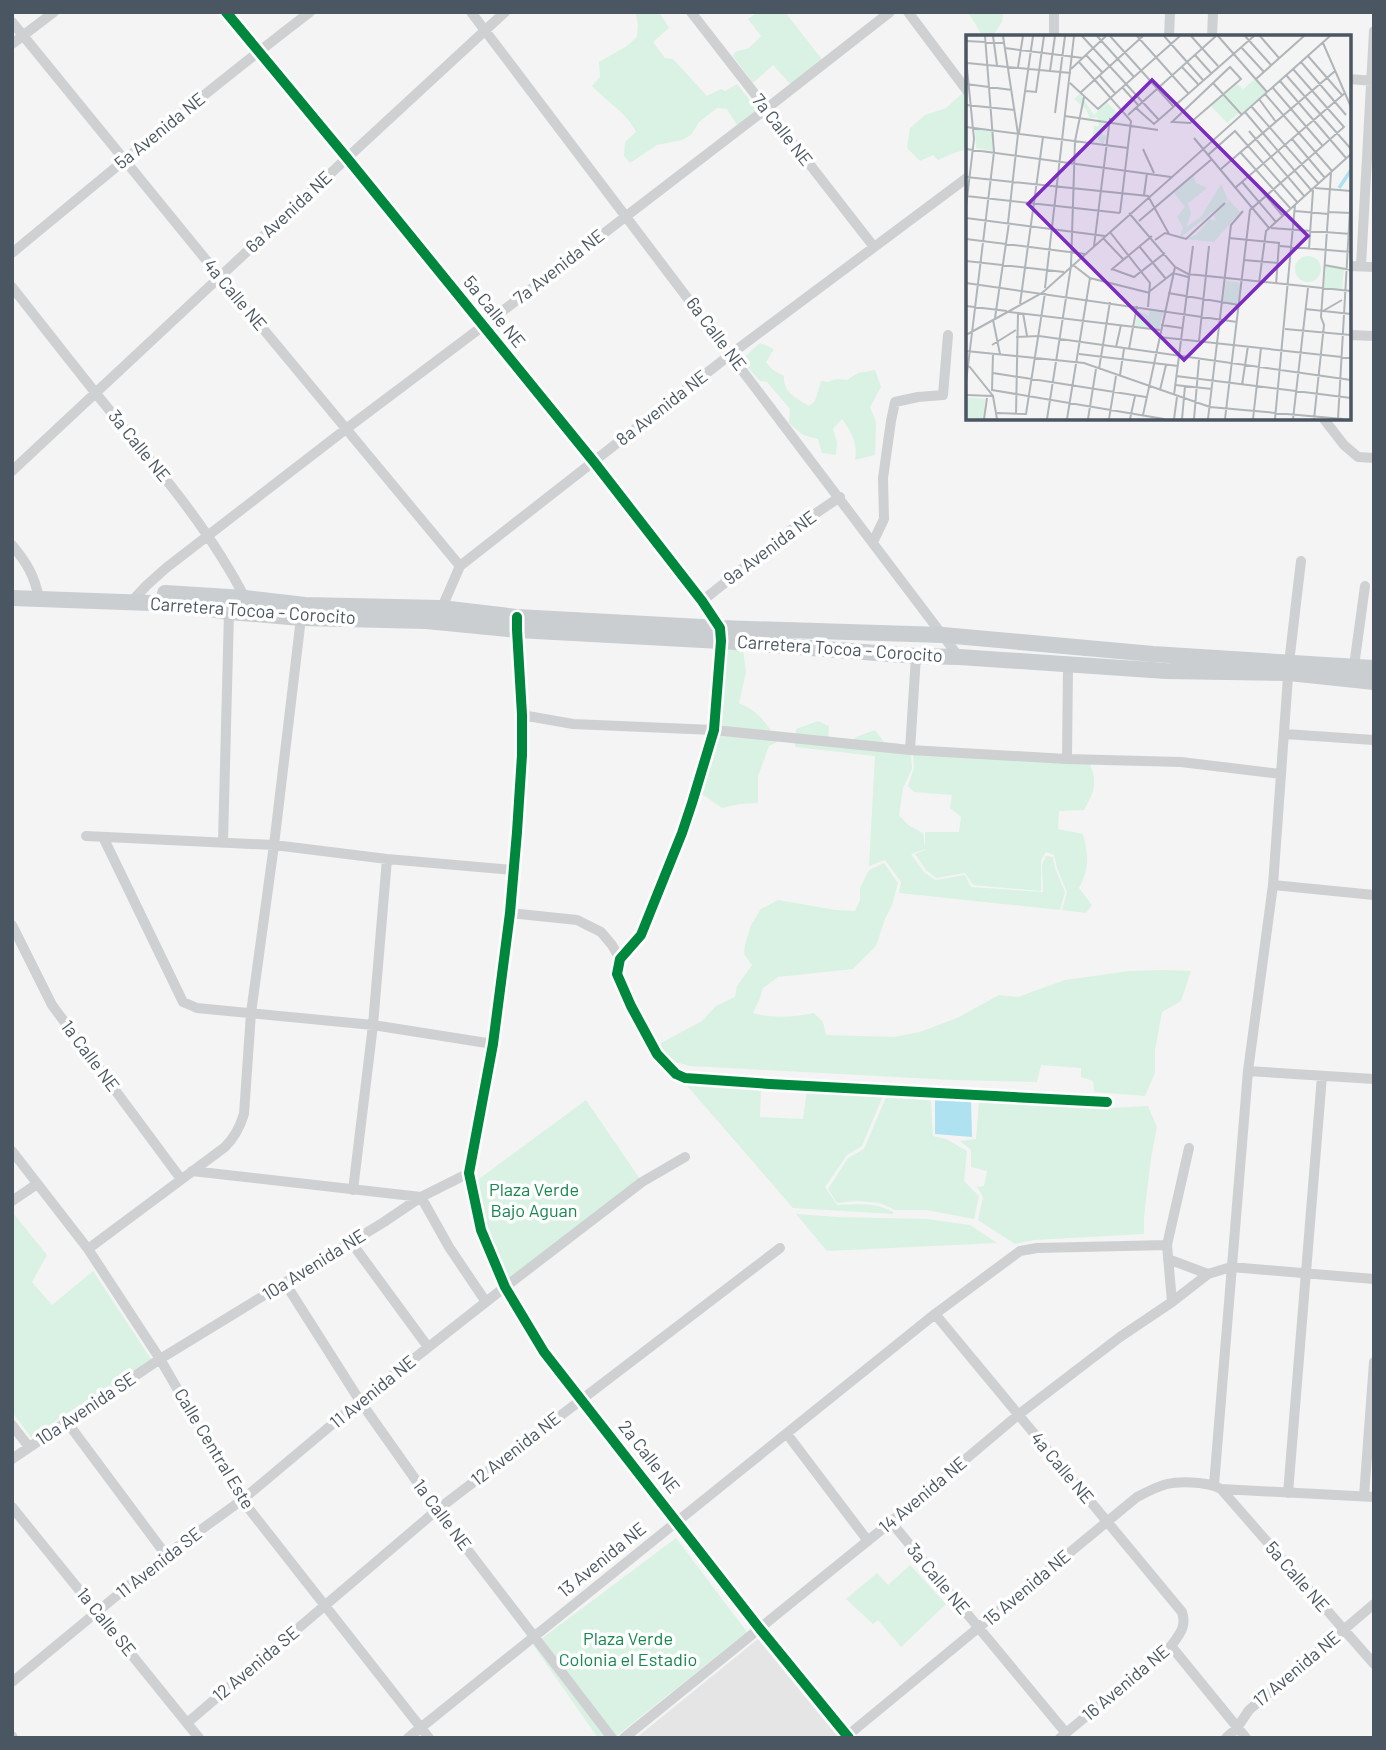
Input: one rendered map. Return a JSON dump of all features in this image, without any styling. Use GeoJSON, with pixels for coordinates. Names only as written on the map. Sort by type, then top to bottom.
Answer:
{"type":"FeatureCollection","features":[{"type":"Feature","properties":{"kind":"main road","name":"Carretera Tocoa - Corocito"},"geometry":{"type":"LineString","coordinates":[[12,587],[38,593],[245,598],[517,624],[720,635],[916,656],[1167,671],[1353,666],[1374,668]]}},
{"type":"Feature","properties":{"kind":"main road","name":"Carretera Tocoa - Corocito"},"geometry":{"type":"LineString","coordinates":[[12,598],[38,593]]}},
{"type":"Feature","properties":{"kind":"main road","name":"Carretera Tocoa - Corocito"},"geometry":{"type":"LineString","coordinates":[[136,597],[229,612],[301,618],[426,621],[440,615]]}},
{"type":"Feature","properties":{"kind":"main road","name":"Carretera Tocoa - Corocito"},"geometry":{"type":"LineString","coordinates":[[720,635],[943,635],[1289,668],[1374,682]]}},
{"type":"Feature","properties":{"kind":"street"},"geometry":{"type":"LineString","coordinates":[[12,44],[54,12]]}},
{"type":"Feature","properties":{"kind":"street","name":"5a Calle NE"},"geometry":{"type":"LineString","coordinates":[[226,12],[594,461],[702,601],[720,635]]}},
{"type":"Feature","properties":{"kind":"street","name":"5a Avenida NE"},"geometry":{"type":"LineString","coordinates":[[12,253],[310,12]]}},
{"type":"Feature","properties":{"kind":"street","name":"6a Calle NE"},"geometry":{"type":"LineString","coordinates":[[471,12],[959,657]]}},
{"type":"Feature","properties":{"kind":"street","name":"6a Avenida NE"},"geometry":{"type":"LineString","coordinates":[[12,471],[505,12]]}},
{"type":"Feature","properties":{"kind":"street","name":"7a Calle NE"},"geometry":{"type":"LineString","coordinates":[[691,12],[874,247]]}},
{"type":"Feature","properties":{"kind":"street","name":"7a Avenida NE"},"geometry":{"type":"LineString","coordinates":[[136,597],[166,568],[890,12]]}},
{"type":"Feature","properties":{"kind":"street"},"geometry":{"type":"LineString","coordinates":[[908,12],[966,89]]}},
{"type":"Feature","properties":{"kind":"street"},"geometry":{"type":"LineString","coordinates":[[1054,12],[1054,35]]}},
{"type":"Feature","properties":{"kind":"street"},"geometry":{"type":"LineString","coordinates":[[1169,35],[1170,12]]}},
{"type":"Feature","properties":{"kind":"street"},"geometry":{"type":"LineString","coordinates":[[1212,35],[1213,12]]}},
{"type":"Feature","properties":{"kind":"street","name":"4a Calle NE"},"geometry":{"type":"LineString","coordinates":[[12,22],[219,277],[460,566]]}},
{"type":"Feature","properties":{"kind":"street"},"geometry":{"type":"LineString","coordinates":[[1362,267],[1374,31]]}},
{"type":"Feature","properties":{"kind":"street"},"geometry":{"type":"LineString","coordinates":[[1351,79],[1373,81]]}},
{"type":"Feature","properties":{"kind":"street","name":"8a Avenida NE"},"geometry":{"type":"LineString","coordinates":[[460,566],[731,354],[966,178]]}},
{"type":"Feature","properties":{"kind":"street"},"geometry":{"type":"LineString","coordinates":[[1351,266],[1374,267]]}},
{"type":"Feature","properties":{"kind":"street","name":"3a Calle NE"},"geometry":{"type":"LineString","coordinates":[[12,286],[209,536],[245,598],[251,614]]}},
{"type":"Feature","properties":{"kind":"street"},"geometry":{"type":"LineString","coordinates":[[873,542],[884,519],[883,478],[895,402],[918,397],[943,396],[948,335]]}},
{"type":"Feature","properties":{"kind":"street"},"geometry":{"type":"LineString","coordinates":[[1351,335],[1374,336]]}},
{"type":"Feature","properties":{"kind":"street"},"geometry":{"type":"LineString","coordinates":[[1325,420],[1344,445],[1358,457],[1374,458]]}},
{"type":"Feature","properties":{"kind":"street","name":"9a Avenida NE"},"geometry":{"type":"LineString","coordinates":[[702,601],[791,530],[840,498]]}},
{"type":"Feature","properties":{"kind":"street"},"geometry":{"type":"LineString","coordinates":[[12,545],[27,563],[38,593]]}},
{"type":"Feature","properties":{"kind":"street"},"geometry":{"type":"LineString","coordinates":[[1218,1487],[1231,1267],[1248,1071],[1273,885],[1289,668],[1301,561]]}},
{"type":"Feature","properties":{"kind":"street"},"geometry":{"type":"LineString","coordinates":[[440,615],[460,566]]}},
{"type":"Feature","properties":{"kind":"street"},"geometry":{"type":"LineString","coordinates":[[1353,666],[1365,586]]}},
{"type":"Feature","properties":{"kind":"street"},"geometry":{"type":"LineString","coordinates":[[223,842],[229,612]]}},
{"type":"Feature","properties":{"kind":"street"},"geometry":{"type":"LineString","coordinates":[[88,1249],[225,1147],[240,1127],[244,1114],[251,1013],[301,618]]}},
{"type":"Feature","properties":{"kind":"street"},"geometry":{"type":"LineString","coordinates":[[469,1172],[493,1044],[510,914],[520,797],[522,715],[517,624]]}},
{"type":"Feature","properties":{"kind":"street"},"geometry":{"type":"LineString","coordinates":[[720,635],[713,730],[682,833],[641,935],[620,959],[617,974],[651,1044],[665,1064],[685,1078],[1107,1102]]}},
{"type":"Feature","properties":{"kind":"street"},"geometry":{"type":"LineString","coordinates":[[910,750],[916,656]]}},
{"type":"Feature","properties":{"kind":"street"},"geometry":{"type":"LineString","coordinates":[[1067,759],[1068,665]]}},
{"type":"Feature","properties":{"kind":"street"},"geometry":{"type":"LineString","coordinates":[[522,715],[573,724],[713,730],[910,750],[1181,762],[1281,774]]}},
{"type":"Feature","properties":{"kind":"street"},"geometry":{"type":"LineString","coordinates":[[1285,734],[1374,740]]}},
{"type":"Feature","properties":{"kind":"street"},"geometry":{"type":"LineString","coordinates":[[86,836],[274,845],[387,859],[513,870]]}},
{"type":"Feature","properties":{"kind":"street"},"geometry":{"type":"LineString","coordinates":[[103,837],[183,1002],[197,1007],[373,1025],[493,1044]]}},
{"type":"Feature","properties":{"kind":"street"},"geometry":{"type":"LineString","coordinates":[[353,1190],[373,1025],[387,859]]}},
{"type":"Feature","properties":{"kind":"street"},"geometry":{"type":"LineString","coordinates":[[1273,885],[1374,895]]}},
{"type":"Feature","properties":{"kind":"street"},"geometry":{"type":"LineString","coordinates":[[510,914],[577,920],[601,932],[620,959]]}},
{"type":"Feature","properties":{"kind":"street","name":"1a Calle NE"},"geometry":{"type":"LineString","coordinates":[[12,925],[52,1005],[181,1179]]}},
{"type":"Feature","properties":{"kind":"street"},"geometry":{"type":"LineString","coordinates":[[1248,1071],[1374,1079]]}},
{"type":"Feature","properties":{"kind":"street"},"geometry":{"type":"LineString","coordinates":[[1288,1493],[1322,1076]]}},
{"type":"Feature","properties":{"kind":"street"},"geometry":{"type":"LineString","coordinates":[[1172,1302],[1167,1245],[1189,1148]]}},
{"type":"Feature","properties":{"kind":"street","name":"Calle Central Este"},"geometry":{"type":"LineString","coordinates":[[12,1151],[88,1249],[160,1359],[242,1500],[429,1738]]}},
{"type":"Feature","properties":{"kind":"street","name":"11 Avenida NE"},"geometry":{"type":"LineString","coordinates":[[242,1500],[360,1401],[485,1302],[642,1182],[685,1157]]}},
{"type":"Feature","properties":{"kind":"street"},"geometry":{"type":"LineString","coordinates":[[192,1171],[421,1197],[449,1247],[485,1302]]}},
{"type":"Feature","properties":{"kind":"street","name":"10a Avenida NE"},"geometry":{"type":"LineString","coordinates":[[160,1359],[421,1197],[469,1172]]}},
{"type":"Feature","properties":{"kind":"street","name":"2a Calle NE"},"geometry":{"type":"LineString","coordinates":[[469,1172],[481,1230],[505,1287],[544,1352],[760,1629],[848,1737]]}},
{"type":"Feature","properties":{"kind":"street"},"geometry":{"type":"LineString","coordinates":[[12,1201],[37,1184]]}},
{"type":"Feature","properties":{"kind":"street"},"geometry":{"type":"LineString","coordinates":[[351,1242],[428,1347]]}},
{"type":"Feature","properties":{"kind":"street","name":"13 Avenida NE"},"geometry":{"type":"LineString","coordinates":[[408,1738],[935,1314],[1020,1251],[1038,1248],[1167,1245]]}},
{"type":"Feature","properties":{"kind":"street","name":"12 Avenida NE"},"geometry":{"type":"LineString","coordinates":[[325,1606],[437,1510],[780,1248]]}},
{"type":"Feature","properties":{"kind":"street"},"geometry":{"type":"LineString","coordinates":[[1168,1259],[1208,1274]]}},
{"type":"Feature","properties":{"kind":"street"},"geometry":{"type":"LineString","coordinates":[[1231,1267],[1374,1279]]}},
{"type":"Feature","properties":{"kind":"street","name":"14 Avenida NE"},"geometry":{"type":"LineString","coordinates":[[624,1738],[868,1541],[1018,1415],[1208,1274],[1231,1267]]}},
{"type":"Feature","properties":{"kind":"street","name":"1a Calle NE"},"geometry":{"type":"LineString","coordinates":[[285,1283],[360,1401],[437,1510],[612,1738]]}},
{"type":"Feature","properties":{"kind":"street","name":"4a Calle NE"},"geometry":{"type":"LineString","coordinates":[[935,1314],[1182,1612],[1184,1623]]}},
{"type":"Feature","properties":{"kind":"street","name":"10a Avenida SE"},"geometry":{"type":"LineString","coordinates":[[12,1459],[160,1359]]}},
{"type":"Feature","properties":{"kind":"street"},"geometry":{"type":"LineString","coordinates":[[1369,1497],[1374,1362]]}},
{"type":"Feature","properties":{"kind":"street"},"geometry":{"type":"LineString","coordinates":[[67,1422],[166,1555]]}},
{"type":"Feature","properties":{"kind":"street"},"geometry":{"type":"LineString","coordinates":[[12,1425],[29,1447]]}},
{"type":"Feature","properties":{"kind":"street"},"geometry":{"type":"LineString","coordinates":[[787,1434],[868,1541]]}},
{"type":"Feature","properties":{"kind":"street","name":"15 Avenida NE"},"geometry":{"type":"LineString","coordinates":[[848,1737],[1106,1522],[1137,1497],[1160,1485],[1180,1481],[1288,1493],[1369,1497]]}},
{"type":"Feature","properties":{"kind":"street","name":"5a Calle NE"},"geometry":{"type":"LineString","coordinates":[[1218,1487],[1374,1664]]}},
{"type":"Feature","properties":{"kind":"street","name":"11 Avenida SE"},"geometry":{"type":"LineString","coordinates":[[12,1682],[166,1555],[242,1500]]}},
{"type":"Feature","properties":{"kind":"street","name":"1a Calle SE"},"geometry":{"type":"LineString","coordinates":[[12,1507],[199,1738]]}},
{"type":"Feature","properties":{"kind":"street","name":"3a Calle NE"},"geometry":{"type":"LineString","coordinates":[[891,1522],[1063,1735]]}},
{"type":"Feature","properties":{"kind":"street","name":"17 Avenida NE"},"geometry":{"type":"LineString","coordinates":[[1226,1738],[1237,1728],[1249,1710],[1374,1604]]}},
{"type":"Feature","properties":{"kind":"street","name":"12 Avenida SE"},"geometry":{"type":"LineString","coordinates":[[187,1723],[325,1606]]}},
{"type":"Feature","properties":{"kind":"street","name":"16 Avenida NE"},"geometry":{"type":"LineString","coordinates":[[1063,1735],[1171,1646],[1182,1631],[1184,1623]]}},
{"type":"Feature","properties":{"kind":"street"},"geometry":{"type":"LineString","coordinates":[[1171,1646],[1246,1738]]}},
{"type":"Feature","properties":{"kind":"shaded area"},"geometry":{"type":"Polygon","coordinates":[[[758,1639],[839,1738],[636,1738],[758,1639]]]}},
{"type":"Feature","properties":{"kind":"green space"},"geometry":{"type":"Polygon","coordinates":[[[635,12],[659,12],[669,28],[653,42],[665,58],[673,59],[707,96],[737,84],[757,109],[737,125],[727,109],[717,108],[699,122],[691,135],[682,140],[657,145],[630,163],[624,156],[625,142],[636,132],[622,113],[592,86],[600,77],[599,62],[637,37],[638,23],[635,12]]]}},
{"type":"Feature","properties":{"kind":"green space"},"geometry":{"type":"Polygon","coordinates":[[[758,12],[785,12],[824,62],[792,86],[773,65],[753,83],[733,56],[735,52],[749,48],[761,36],[748,19],[758,12]]]}},
{"type":"Feature","properties":{"kind":"green space"},"geometry":{"type":"Polygon","coordinates":[[[968,12],[1003,12],[1002,22],[993,35],[982,35],[968,12]]]}},
{"type":"Feature","properties":{"kind":"green space"},"geometry":{"type":"Polygon","coordinates":[[[965,91],[966,149],[938,160],[933,155],[920,161],[907,148],[910,128],[925,115],[946,108],[965,91]]]}},
{"type":"Feature","properties":{"kind":"green space"},"geometry":{"type":"Polygon","coordinates":[[[760,343],[774,349],[766,362],[784,376],[784,382],[791,394],[809,406],[815,401],[821,381],[847,380],[858,373],[875,370],[881,387],[870,407],[876,422],[875,455],[855,460],[853,438],[842,419],[833,429],[837,442],[836,455],[822,453],[818,439],[803,435],[789,423],[790,409],[767,382],[760,381],[741,360],[760,343]]]}},
{"type":"Feature","properties":{"kind":"green space"},"geometry":{"type":"Polygon","coordinates":[[[726,645],[743,649],[746,672],[739,703],[762,719],[777,742],[769,746],[758,776],[758,803],[722,808],[699,792],[716,729],[726,645]]]}},
{"type":"Feature","properties":{"kind":"green space"},"geometry":{"type":"Polygon","coordinates":[[[818,721],[829,726],[828,741],[852,744],[856,737],[875,730],[884,742],[897,743],[911,754],[912,769],[903,788],[899,815],[908,825],[923,833],[925,847],[925,832],[959,832],[961,817],[950,808],[952,795],[914,792],[908,786],[914,768],[913,753],[1090,764],[1094,788],[1090,798],[1084,810],[1059,811],[1058,829],[1083,834],[1087,861],[1079,888],[1092,905],[1086,913],[1062,910],[1067,892],[1054,855],[1046,852],[1041,860],[1041,891],[973,885],[965,873],[936,878],[926,870],[915,854],[926,849],[911,854],[924,872],[935,880],[965,875],[971,887],[1043,892],[1042,865],[1046,856],[1053,857],[1065,892],[1060,910],[899,893],[901,882],[885,860],[869,866],[875,756],[795,747],[796,729],[818,721]]]}},
{"type":"Feature","properties":{"kind":"green space"},"geometry":{"type":"Polygon","coordinates":[[[884,863],[898,883],[876,946],[853,969],[778,977],[763,988],[753,1013],[784,1017],[814,1013],[823,1022],[826,1035],[894,1037],[920,1032],[957,1018],[999,995],[1018,997],[1065,980],[1130,971],[1191,971],[1181,1001],[1162,1012],[1155,1050],[1155,1073],[1145,1096],[1094,1092],[1093,1081],[1081,1077],[1081,1068],[1041,1065],[1037,1082],[690,1066],[671,1061],[661,1043],[702,1021],[716,1006],[735,997],[737,986],[752,965],[744,954],[745,945],[751,925],[761,909],[778,900],[855,911],[860,900],[860,888],[869,870],[884,863]]]}},
{"type":"Feature","properties":{"kind":"green space"},"geometry":{"type":"Polygon","coordinates":[[[682,1080],[761,1087],[760,1117],[803,1119],[807,1089],[884,1093],[862,1146],[847,1155],[825,1187],[837,1205],[873,1205],[893,1214],[793,1208],[682,1080]]]}},
{"type":"Feature","properties":{"kind":"green space"},"geometry":{"type":"Polygon","coordinates":[[[887,1095],[926,1096],[931,1102],[933,1136],[946,1139],[967,1151],[964,1181],[979,1196],[974,1219],[926,1210],[895,1210],[880,1203],[837,1203],[828,1189],[848,1158],[864,1149],[887,1095]]]}},
{"type":"Feature","properties":{"kind":"green space","name":"Plaza Verde Bajo Aguan"},"geometry":{"type":"Polygon","coordinates":[[[586,1100],[640,1179],[509,1284],[480,1203],[479,1179],[586,1100]]]}},
{"type":"Feature","properties":{"kind":"green space"},"geometry":{"type":"Polygon","coordinates":[[[979,1101],[1109,1108],[1148,1106],[1157,1127],[1151,1158],[1144,1234],[1034,1240],[1015,1244],[978,1220],[983,1197],[977,1187],[984,1186],[987,1171],[971,1167],[971,1150],[960,1141],[976,1139],[979,1101]]]}},
{"type":"Feature","properties":{"kind":"green space"},"geometry":{"type":"Polygon","coordinates":[[[13,1213],[47,1255],[32,1282],[52,1305],[93,1271],[151,1359],[31,1437],[12,1412],[13,1213]]]}},
{"type":"Feature","properties":{"kind":"green space"},"geometry":{"type":"Polygon","coordinates":[[[796,1214],[927,1219],[970,1225],[997,1243],[827,1251],[796,1214]]]}},
{"type":"Feature","properties":{"kind":"green space","name":"Plaza Verde Colonia el Estadio"},"geometry":{"type":"Polygon","coordinates":[[[676,1538],[747,1632],[614,1738],[598,1738],[533,1645],[676,1538]]]}},
{"type":"Feature","properties":{"kind":"green space"},"geometry":{"type":"Polygon","coordinates":[[[910,1565],[946,1604],[901,1647],[878,1620],[873,1624],[846,1599],[877,1573],[888,1585],[910,1565]]]}},
{"type":"Feature","properties":{"kind":"water"},"geometry":{"type":"Polygon","coordinates":[[[935,1098],[971,1099],[972,1137],[935,1134],[935,1098]]]}},
{"type":"Feature","properties":{"kind":"cycle path"},"geometry":{"type":"LineString","coordinates":[[226,12],[594,462],[720,628],[714,730],[682,833],[641,935],[620,959],[617,974],[657,1054],[676,1074],[685,1078],[1107,1102]]}},
{"type":"Feature","properties":{"kind":"cycle path"},"geometry":{"type":"LineString","coordinates":[[517,617],[522,715],[517,832],[510,913],[493,1044],[469,1173],[481,1230],[505,1287],[544,1352],[760,1629],[849,1738]]}}]}
